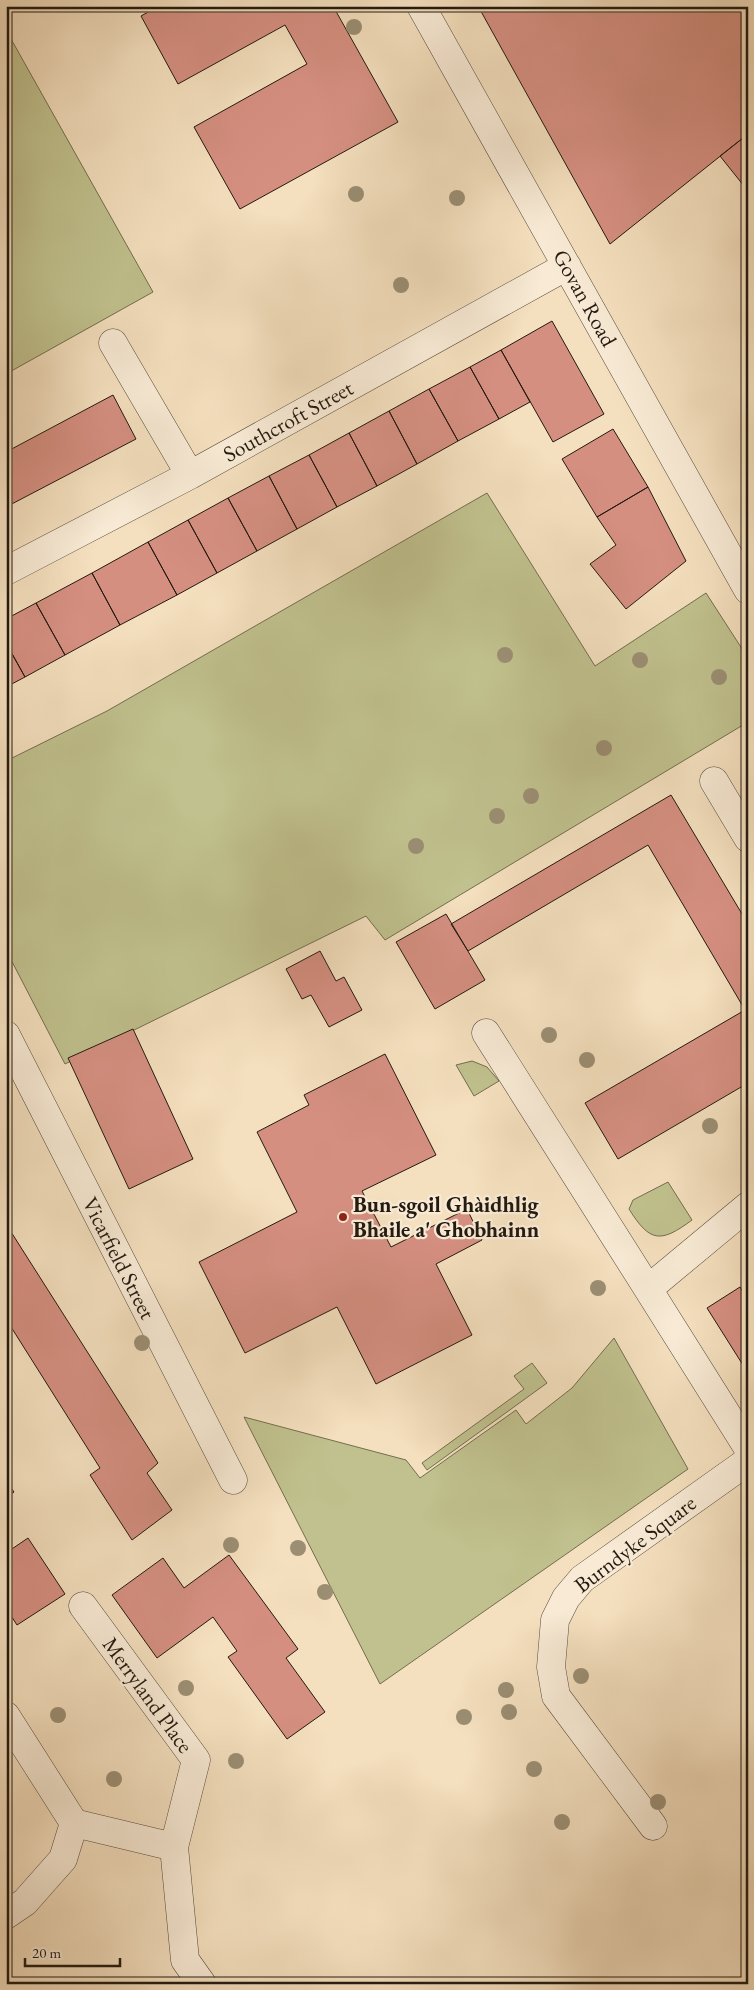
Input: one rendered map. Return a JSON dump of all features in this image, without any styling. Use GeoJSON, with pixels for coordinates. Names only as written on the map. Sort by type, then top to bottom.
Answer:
{"type":"FeatureCollection","features":[{"type":"Feature","properties":{"kind":"street","name":"Govan Road"},"geometry":{"type":"LineString","coordinates":[[421,6],[748,590]]}},
{"type":"Feature","properties":{"kind":"street","name":"Southcroft Street"},"geometry":{"type":"LineString","coordinates":[[6,572],[190,475],[568,266]]}},
{"type":"Feature","properties":{"kind":"street"},"geometry":{"type":"LineString","coordinates":[[114,344],[190,475]]}},
{"type":"Feature","properties":{"kind":"street"},"geometry":{"type":"LineString","coordinates":[[714,781],[748,838]]}},
{"type":"Feature","properties":{"kind":"street"},"geometry":{"type":"LineString","coordinates":[[486,1033],[748,1448]]}},
{"type":"Feature","properties":{"kind":"street","name":"Vicarfield Street"},"geometry":{"type":"LineString","coordinates":[[6,1035],[232,1480]]}},
{"type":"Feature","properties":{"kind":"street"},"geometry":{"type":"LineString","coordinates":[[648,1289],[748,1206]]}},
{"type":"Feature","properties":{"kind":"street","name":"Burndyke Square"},"geometry":{"type":"LineString","coordinates":[[652,1826],[556,1696],[550,1667],[555,1620],[566,1598],[582,1579],[748,1461]]}},
{"type":"Feature","properties":{"kind":"street","name":"Merryland Place"},"geometry":{"type":"LineString","coordinates":[[84,1606],[196,1760],[174,1847],[185,1960],[202,1984]]}},
{"type":"Feature","properties":{"kind":"street"},"geometry":{"type":"LineString","coordinates":[[6,1716],[74,1823],[174,1847]]}},
{"type":"Feature","properties":{"kind":"street"},"geometry":{"type":"LineString","coordinates":[[6,1915],[25,1902],[63,1859],[74,1823]]}},
{"type":"Feature","properties":{"kind":"green space"},"geometry":{"type":"Polygon","coordinates":[[[6,30],[153,292],[6,374],[6,30]]]}},
{"type":"Feature","properties":{"kind":"green space"},"geometry":{"type":"Polygon","coordinates":[[[487,493],[595,666],[706,593],[748,658],[748,722],[385,940],[366,916],[65,1064],[6,950],[6,761],[107,711],[487,493]]]}},
{"type":"Feature","properties":{"kind":"green space"},"geometry":{"type":"Polygon","coordinates":[[[472,1061],[487,1067],[499,1081],[474,1096],[456,1065],[472,1061]]]}},
{"type":"Feature","properties":{"kind":"green space"},"geometry":{"type":"Polygon","coordinates":[[[668,1182],[692,1220],[672,1233],[657,1236],[643,1228],[629,1209],[633,1200],[668,1182]]]}},
{"type":"Feature","properties":{"kind":"green space"},"geometry":{"type":"Polygon","coordinates":[[[614,1338],[688,1469],[380,1684],[244,1417],[406,1460],[420,1478],[516,1410],[526,1424],[572,1388],[614,1338]]]}},
{"type":"Feature","properties":{"kind":"green space"},"geometry":{"type":"Polygon","coordinates":[[[532,1363],[547,1383],[427,1470],[422,1463],[524,1389],[514,1376],[532,1363]]]}},
{"type":"Feature","properties":{"kind":"building"},"geometry":{"type":"Polygon","coordinates":[[[159,6],[333,6],[398,122],[240,209],[194,127],[307,64],[285,25],[178,84],[141,16],[159,6]]]}},
{"type":"Feature","properties":{"kind":"building"},"geometry":{"type":"Polygon","coordinates":[[[478,6],[742,6],[748,13],[748,134],[610,244],[478,6]]]}},
{"type":"Feature","properties":{"kind":"building"},"geometry":{"type":"Polygon","coordinates":[[[748,134],[748,191],[720,156],[748,134]]]}},
{"type":"Feature","properties":{"kind":"building"},"geometry":{"type":"Polygon","coordinates":[[[552,321],[604,414],[553,442],[501,350],[552,321]]]}},
{"type":"Feature","properties":{"kind":"building"},"geometry":{"type":"Polygon","coordinates":[[[501,350],[530,402],[499,419],[470,367],[501,350]]]}},
{"type":"Feature","properties":{"kind":"building"},"geometry":{"type":"Polygon","coordinates":[[[470,367],[499,419],[458,441],[429,389],[470,367]]]}},
{"type":"Feature","properties":{"kind":"building"},"geometry":{"type":"Polygon","coordinates":[[[429,389],[458,441],[417,464],[389,411],[429,389]]]}},
{"type":"Feature","properties":{"kind":"building"},"geometry":{"type":"Polygon","coordinates":[[[113,395],[136,439],[6,507],[6,452],[113,395]]]}},
{"type":"Feature","properties":{"kind":"building"},"geometry":{"type":"Polygon","coordinates":[[[389,411],[417,464],[377,486],[349,433],[389,411]]]}},
{"type":"Feature","properties":{"kind":"building"},"geometry":{"type":"Polygon","coordinates":[[[613,429],[648,487],[597,517],[562,459],[613,429]]]}},
{"type":"Feature","properties":{"kind":"building"},"geometry":{"type":"Polygon","coordinates":[[[349,433],[377,486],[337,507],[309,455],[349,433]]]}},
{"type":"Feature","properties":{"kind":"building"},"geometry":{"type":"Polygon","coordinates":[[[309,455],[337,507],[297,529],[269,476],[309,455]]]}},
{"type":"Feature","properties":{"kind":"building"},"geometry":{"type":"Polygon","coordinates":[[[269,476],[297,529],[257,551],[228,498],[269,476]]]}},
{"type":"Feature","properties":{"kind":"building"},"geometry":{"type":"Polygon","coordinates":[[[648,487],[686,561],[626,609],[590,564],[616,545],[597,517],[648,487]]]}},
{"type":"Feature","properties":{"kind":"building"},"geometry":{"type":"Polygon","coordinates":[[[228,498],[257,551],[217,573],[188,520],[228,498]]]}},
{"type":"Feature","properties":{"kind":"building"},"geometry":{"type":"Polygon","coordinates":[[[188,520],[217,573],[177,595],[148,542],[188,520]]]}},
{"type":"Feature","properties":{"kind":"building"},"geometry":{"type":"Polygon","coordinates":[[[148,542],[177,595],[120,625],[92,573],[148,542]]]}},
{"type":"Feature","properties":{"kind":"building"},"geometry":{"type":"Polygon","coordinates":[[[92,573],[120,625],[65,655],[36,603],[92,573]]]}},
{"type":"Feature","properties":{"kind":"building"},"geometry":{"type":"Polygon","coordinates":[[[36,603],[65,655],[25,677],[6,643],[6,619],[36,603]]]}},
{"type":"Feature","properties":{"kind":"building"},"geometry":{"type":"Polygon","coordinates":[[[6,643],[25,677],[6,687],[6,643]]]}},
{"type":"Feature","properties":{"kind":"building"},"geometry":{"type":"Polygon","coordinates":[[[671,795],[748,924],[748,1083],[618,1159],[585,1103],[745,1010],[648,845],[468,951],[451,924],[671,795]]]}},
{"type":"Feature","properties":{"kind":"building"},"geometry":{"type":"Polygon","coordinates":[[[446,914],[485,980],[435,1009],[396,942],[446,914]]]}},
{"type":"Feature","properties":{"kind":"building"},"geometry":{"type":"Polygon","coordinates":[[[320,951],[336,981],[344,977],[362,1010],[329,1027],[311,995],[302,999],[286,969],[320,951]]]}},
{"type":"Feature","properties":{"kind":"building"},"geometry":{"type":"Polygon","coordinates":[[[133,1029],[193,1159],[129,1189],[68,1058],[133,1029]]]}},
{"type":"Feature","properties":{"kind":"building"},"geometry":{"type":"Polygon","coordinates":[[[385,1054],[436,1155],[362,1191],[391,1247],[467,1209],[482,1240],[436,1264],[472,1335],[376,1384],[337,1307],[245,1353],[199,1262],[297,1212],[257,1132],[309,1105],[304,1095],[385,1054]]]}},
{"type":"Feature","properties":{"kind":"building"},"geometry":{"type":"Polygon","coordinates":[[[6,1224],[158,1463],[147,1473],[172,1510],[132,1540],[90,1475],[100,1468],[6,1319],[6,1224]]]}},
{"type":"Feature","properties":{"kind":"building"},"geometry":{"type":"Polygon","coordinates":[[[740,1287],[748,1300],[748,1373],[707,1308],[740,1287]]]}},
{"type":"Feature","properties":{"kind":"building"},"geometry":{"type":"Polygon","coordinates":[[[6,1481],[14,1492],[6,1498],[6,1481]]]}},
{"type":"Feature","properties":{"kind":"building"},"geometry":{"type":"Polygon","coordinates":[[[28,1538],[65,1594],[17,1625],[6,1608],[6,1553],[28,1538]]]}},
{"type":"Feature","properties":{"kind":"building"},"geometry":{"type":"Polygon","coordinates":[[[229,1555],[298,1649],[286,1658],[325,1712],[287,1739],[228,1657],[237,1651],[213,1617],[157,1658],[112,1595],[163,1558],[184,1588],[229,1555]]]}},
{"type":"Feature","properties":{"kind":"place","name":"Bun-sgoil Ghàidhlig Bhaile a' Ghobhainn"},"geometry":{"type":"Point","coordinates":[343,1217]}}]}
